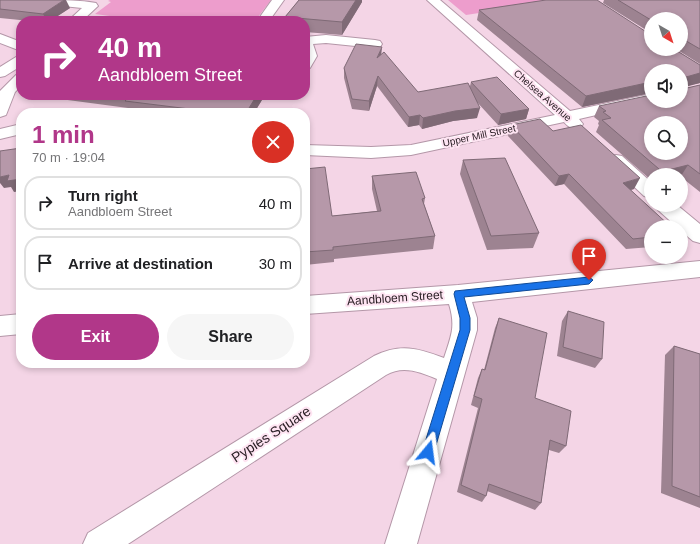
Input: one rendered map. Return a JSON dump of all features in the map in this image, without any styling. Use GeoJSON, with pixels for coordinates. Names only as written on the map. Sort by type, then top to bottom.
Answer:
{"type":"FeatureCollection","features":[{"type":"Feature","properties":{"kind":"street"},"geometry":{"type":"LineString","coordinates":[[267,16],[278,0]]}},
{"type":"Feature","properties":{"kind":"street","name":"Chelsea Avenue"},"geometry":{"type":"LineString","coordinates":[[433,0],[584,132]]}},
{"type":"Feature","properties":{"kind":"street"},"geometry":{"type":"LineString","coordinates":[[53,1],[92,6],[80,16]]}},
{"type":"Feature","properties":{"kind":"street"},"geometry":{"type":"LineString","coordinates":[[0,38],[16,45]]}},
{"type":"Feature","properties":{"kind":"street"},"geometry":{"type":"LineString","coordinates":[[310,41],[326,39],[375,44]]}},
{"type":"Feature","properties":{"kind":"street"},"geometry":{"type":"LineString","coordinates":[[0,73],[16,63]]}},
{"type":"Feature","properties":{"kind":"street"},"geometry":{"type":"LineString","coordinates":[[0,112],[8,91],[16,83]]}},
{"type":"Feature","properties":{"kind":"street","name":"Upper Mill Street"},"geometry":{"type":"LineString","coordinates":[[310,150],[387,153],[411,150],[644,100]]}},
{"type":"Feature","properties":{"kind":"street"},"geometry":{"type":"LineString","coordinates":[[0,118],[16,120]]}},
{"type":"Feature","properties":{"kind":"street"},"geometry":{"type":"LineString","coordinates":[[0,134],[16,130]]}},
{"type":"Feature","properties":{"kind":"street"},"geometry":{"type":"LineString","coordinates":[[606,152],[644,186]]}},
{"type":"Feature","properties":{"kind":"street"},"geometry":{"type":"LineString","coordinates":[[674,212],[700,236]]}},
{"type":"Feature","properties":{"kind":"street","name":"Aandbloem Street"},"geometry":{"type":"LineString","coordinates":[[310,305],[458,294],[700,269]]}},
{"type":"Feature","properties":{"kind":"street"},"geometry":{"type":"LineString","coordinates":[[401,544],[465,324],[458,294]]}},
{"type":"Feature","properties":{"kind":"street"},"geometry":{"type":"LineString","coordinates":[[0,326],[16,324]]}},
{"type":"Feature","properties":{"kind":"street","name":"Pypies Square"},"geometry":{"type":"LineString","coordinates":[[99,544],[377,366],[393,360],[408,359],[422,361],[451,373]]}},
{"type":"Feature","properties":{"kind":"shaded area"},"geometry":{"type":"Polygon","coordinates":[[[271,0],[259,16],[110,16],[95,14],[111,2],[108,1],[271,0]]]}},
{"type":"Feature","properties":{"kind":"shaded area"},"geometry":{"type":"Polygon","coordinates":[[[448,0],[565,0],[466,15],[448,0]]]}},
{"type":"Feature","properties":{"kind":"building"},"geometry":{"type":"Polygon","coordinates":[[[0,0],[64,0],[43,14],[0,9],[0,0]]]}},
{"type":"Feature","properties":{"kind":"building"},"geometry":{"type":"Polygon","coordinates":[[[299,0],[356,0],[342,22],[310,19],[310,16],[286,16],[299,0]]]}},
{"type":"Feature","properties":{"kind":"building"},"geometry":{"type":"Polygon","coordinates":[[[546,0],[597,0],[644,30],[644,56],[685,56],[700,65],[700,73],[688,76],[688,64],[644,64],[644,84],[586,96],[479,10],[546,0]]]}},
{"type":"Feature","properties":{"kind":"building"},"geometry":{"type":"Polygon","coordinates":[[[618,0],[700,0],[700,49],[688,42],[688,12],[644,12],[644,16],[618,0]]]}},
{"type":"Feature","properties":{"kind":"building"},"geometry":{"type":"Polygon","coordinates":[[[356,44],[382,47],[377,58],[384,52],[418,92],[468,83],[480,108],[455,111],[423,118],[420,115],[409,117],[378,76],[369,101],[352,99],[344,68],[356,44]]]}},
{"type":"Feature","properties":{"kind":"building"},"geometry":{"type":"Polygon","coordinates":[[[497,77],[529,109],[501,114],[471,82],[497,77]]]}},
{"type":"Feature","properties":{"kind":"building"},"geometry":{"type":"Polygon","coordinates":[[[700,85],[700,174],[688,165],[676,168],[658,168],[649,160],[688,160],[688,116],[644,116],[644,156],[602,120],[611,118],[603,112],[606,111],[599,106],[644,96],[644,108],[688,108],[688,88],[700,85]]]}},
{"type":"Feature","properties":{"kind":"building"},"geometry":{"type":"Polygon","coordinates":[[[254,100],[249,108],[182,108],[125,101],[254,100]]]}},
{"type":"Feature","properties":{"kind":"building"},"geometry":{"type":"Polygon","coordinates":[[[540,119],[553,131],[581,125],[640,178],[623,183],[644,202],[644,212],[655,212],[663,220],[644,220],[644,238],[633,239],[569,174],[559,176],[511,125],[540,119]]]}},
{"type":"Feature","properties":{"kind":"building"},"geometry":{"type":"Polygon","coordinates":[[[16,149],[16,180],[7,181],[9,175],[0,177],[0,151],[16,149]]]}},
{"type":"Feature","properties":{"kind":"building"},"geometry":{"type":"Polygon","coordinates":[[[505,158],[539,233],[491,236],[463,160],[505,158]]]}},
{"type":"Feature","properties":{"kind":"building"},"geometry":{"type":"Polygon","coordinates":[[[325,167],[332,216],[381,211],[372,176],[416,172],[425,198],[422,199],[435,236],[333,247],[333,250],[310,252],[310,168],[325,167]]]}},
{"type":"Feature","properties":{"kind":"building"},"geometry":{"type":"Polygon","coordinates":[[[568,311],[604,322],[602,359],[563,347],[568,311]]]}},
{"type":"Feature","properties":{"kind":"building"},"geometry":{"type":"Polygon","coordinates":[[[499,318],[547,333],[535,398],[571,411],[566,446],[550,440],[541,503],[489,484],[486,496],[461,485],[482,399],[474,396],[482,369],[485,370],[499,318]]]}},
{"type":"Feature","properties":{"kind":"building"},"geometry":{"type":"Polygon","coordinates":[[[674,346],[700,354],[700,497],[672,486],[674,346]]]}},
{"type":"Feature","properties":{"kind":"route"},"geometry":{"type":"LineString","coordinates":[[428,452],[465,330],[465,318],[458,294],[589,280]]}}]}
